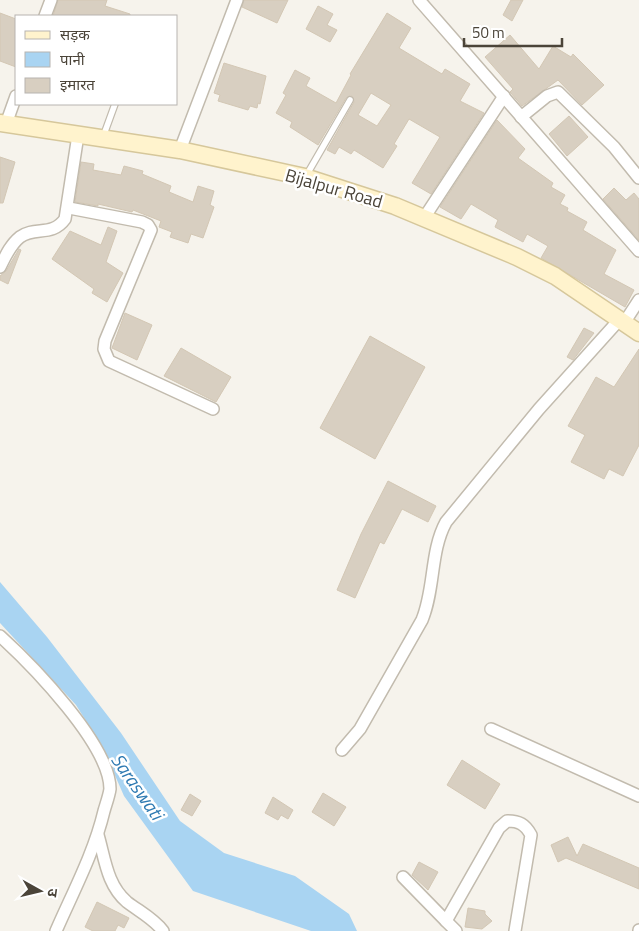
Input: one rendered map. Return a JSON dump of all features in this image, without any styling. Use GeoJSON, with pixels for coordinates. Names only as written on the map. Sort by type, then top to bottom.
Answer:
{"type":"FeatureCollection","features":[{"type":"Feature","properties":{"kind":"main road","name":"Bijalpur Road"},"geometry":{"type":"LineString","coordinates":[[3,123],[180,150],[305,177],[395,206],[517,257],[555,276],[639,333]]}},
{"type":"Feature","properties":{"kind":"street"},"geometry":{"type":"LineString","coordinates":[[45,15],[51,0]]}},
{"type":"Feature","properties":{"kind":"street"},"geometry":{"type":"LineString","coordinates":[[180,150],[237,0]]}},
{"type":"Feature","properties":{"kind":"street"},"geometry":{"type":"LineString","coordinates":[[419,0],[639,251]]}},
{"type":"Feature","properties":{"kind":"street"},"geometry":{"type":"LineString","coordinates":[[521,117],[546,96],[558,92],[614,147],[639,178]]}},
{"type":"Feature","properties":{"kind":"street"},"geometry":{"type":"LineString","coordinates":[[424,218],[504,96]]}},
{"type":"Feature","properties":{"kind":"street"},"geometry":{"type":"LineString","coordinates":[[3,123],[15,98]]}},
{"type":"Feature","properties":{"kind":"street"},"geometry":{"type":"LineString","coordinates":[[0,267],[5,247],[26,234],[54,230],[60,226],[68,208],[78,135]]}},
{"type":"Feature","properties":{"kind":"street"},"geometry":{"type":"LineString","coordinates":[[68,208],[142,222],[148,225],[151,230],[105,341],[105,355],[109,361],[212,409]]}},
{"type":"Feature","properties":{"kind":"street"},"geometry":{"type":"LineString","coordinates":[[342,750],[360,729],[422,620],[429,602],[440,533],[446,522],[540,409],[622,321],[639,300]]}},
{"type":"Feature","properties":{"kind":"street"},"geometry":{"type":"LineString","coordinates":[[0,636],[30,664],[77,719],[102,758],[110,788],[98,835],[56,931]]}},
{"type":"Feature","properties":{"kind":"street"},"geometry":{"type":"LineString","coordinates":[[491,729],[639,796]]}},
{"type":"Feature","properties":{"kind":"street"},"geometry":{"type":"LineString","coordinates":[[446,921],[499,828],[507,821],[519,821],[528,828],[531,835],[515,931]]}},
{"type":"Feature","properties":{"kind":"street"},"geometry":{"type":"LineString","coordinates":[[98,835],[110,881],[118,892],[148,916],[163,931]]}},
{"type":"Feature","properties":{"kind":"street"},"geometry":{"type":"LineString","coordinates":[[403,878],[456,931]]}},
{"type":"Feature","properties":{"kind":"lane"},"geometry":{"type":"LineString","coordinates":[[305,177],[350,100]]}},
{"type":"Feature","properties":{"kind":"lane"},"geometry":{"type":"LineString","coordinates":[[103,139],[115,105]]}},
{"type":"Feature","properties":{"kind":"water","name":"Saraswati"},"geometry":{"type":"Polygon","coordinates":[[[0,582],[47,637],[121,733],[180,821],[224,853],[295,876],[349,914],[357,931],[311,931],[193,891],[124,796],[103,748],[76,705],[0,623],[0,582]]]}},
{"type":"Feature","properties":{"kind":"building"},"geometry":{"type":"Polygon","coordinates":[[[58,0],[107,0],[105,6],[130,14],[130,15],[53,15],[58,0]]]}},
{"type":"Feature","properties":{"kind":"building"},"geometry":{"type":"Polygon","coordinates":[[[244,0],[288,0],[277,23],[242,7],[244,0]]]}},
{"type":"Feature","properties":{"kind":"building"},"geometry":{"type":"Polygon","coordinates":[[[511,0],[523,0],[512,21],[503,15],[511,0]]]}},
{"type":"Feature","properties":{"kind":"building"},"geometry":{"type":"Polygon","coordinates":[[[318,6],[333,14],[327,25],[337,30],[330,42],[306,29],[318,6]]]}},
{"type":"Feature","properties":{"kind":"building"},"geometry":{"type":"Polygon","coordinates":[[[0,13],[15,19],[15,67],[0,61],[0,13]]]}},
{"type":"Feature","properties":{"kind":"building"},"geometry":{"type":"Polygon","coordinates":[[[387,13],[411,28],[399,48],[442,74],[445,69],[470,84],[460,101],[484,113],[431,194],[412,183],[440,137],[409,119],[394,144],[397,146],[383,168],[354,150],[351,154],[339,147],[335,154],[327,150],[354,102],[352,96],[346,98],[318,145],[290,127],[292,122],[276,113],[286,95],[283,93],[295,70],[310,78],[306,86],[336,103],[350,74],[387,13]],[[371,93],[358,115],[377,126],[391,105],[371,93]]]}},
{"type":"Feature","properties":{"kind":"building"},"geometry":{"type":"Polygon","coordinates":[[[510,35],[539,69],[553,46],[571,57],[573,54],[604,85],[582,105],[558,80],[522,106],[510,92],[513,89],[485,57],[510,35]]]}},
{"type":"Feature","properties":{"kind":"building"},"geometry":{"type":"Polygon","coordinates":[[[224,63],[266,76],[260,104],[258,103],[257,108],[250,106],[248,110],[218,101],[220,95],[214,93],[224,63]]]}},
{"type":"Feature","properties":{"kind":"building"},"geometry":{"type":"Polygon","coordinates":[[[569,116],[588,137],[567,156],[549,134],[569,116]]]}},
{"type":"Feature","properties":{"kind":"building"},"geometry":{"type":"Polygon","coordinates":[[[497,120],[525,149],[518,158],[553,183],[551,187],[565,195],[560,204],[568,208],[567,211],[587,222],[583,230],[616,250],[604,274],[634,290],[625,307],[541,258],[548,246],[527,234],[523,242],[495,227],[498,220],[471,204],[461,219],[440,207],[497,120]]]}},
{"type":"Feature","properties":{"kind":"building"},"geometry":{"type":"Polygon","coordinates":[[[0,157],[15,162],[3,203],[0,203],[0,157]]]}},
{"type":"Feature","properties":{"kind":"building"},"geometry":{"type":"Polygon","coordinates":[[[81,162],[94,164],[93,170],[121,175],[124,166],[143,171],[142,174],[171,186],[169,192],[193,202],[198,186],[214,191],[210,205],[214,207],[203,238],[191,234],[188,243],[170,237],[172,232],[159,227],[161,221],[133,210],[132,212],[98,204],[98,206],[75,202],[81,162]]]}},
{"type":"Feature","properties":{"kind":"building"},"geometry":{"type":"Polygon","coordinates":[[[614,188],[626,200],[634,193],[639,199],[639,240],[603,199],[614,188]]]}},
{"type":"Feature","properties":{"kind":"building"},"geometry":{"type":"Polygon","coordinates":[[[108,227],[117,231],[106,262],[123,273],[107,302],[92,293],[94,289],[52,259],[70,231],[101,245],[108,227]]]}},
{"type":"Feature","properties":{"kind":"building"},"geometry":{"type":"Polygon","coordinates":[[[19,249],[21,250],[8,284],[0,280],[0,276],[6,271],[19,249]]]}},
{"type":"Feature","properties":{"kind":"building"},"geometry":{"type":"Polygon","coordinates":[[[125,313],[152,325],[137,360],[112,348],[125,313]]]}},
{"type":"Feature","properties":{"kind":"building"},"geometry":{"type":"Polygon","coordinates":[[[584,328],[594,333],[573,360],[567,357],[584,328]]]}},
{"type":"Feature","properties":{"kind":"building"},"geometry":{"type":"Polygon","coordinates":[[[370,336],[425,367],[375,459],[320,428],[370,336]]]}},
{"type":"Feature","properties":{"kind":"building"},"geometry":{"type":"Polygon","coordinates":[[[181,348],[231,377],[216,402],[164,376],[181,348]]]}},
{"type":"Feature","properties":{"kind":"building"},"geometry":{"type":"Polygon","coordinates":[[[639,349],[639,445],[623,476],[609,469],[604,479],[571,462],[585,435],[568,426],[596,377],[614,387],[639,349]]]}},
{"type":"Feature","properties":{"kind":"building"},"geometry":{"type":"Polygon","coordinates":[[[388,481],[436,506],[428,522],[402,509],[384,544],[380,542],[355,598],[337,590],[361,534],[388,481]]]}},
{"type":"Feature","properties":{"kind":"building"},"geometry":{"type":"Polygon","coordinates":[[[462,760],[500,784],[485,809],[447,785],[462,760]]]}},
{"type":"Feature","properties":{"kind":"building"},"geometry":{"type":"Polygon","coordinates":[[[323,793],[346,807],[334,826],[312,812],[323,793]]]}},
{"type":"Feature","properties":{"kind":"building"},"geometry":{"type":"Polygon","coordinates":[[[190,794],[201,801],[192,816],[181,810],[190,794]]]}},
{"type":"Feature","properties":{"kind":"building"},"geometry":{"type":"Polygon","coordinates":[[[273,797],[293,810],[288,819],[281,815],[278,820],[265,813],[273,797]]]}},
{"type":"Feature","properties":{"kind":"building"},"geometry":{"type":"Polygon","coordinates":[[[568,837],[577,856],[583,844],[639,868],[639,889],[566,858],[558,862],[551,845],[568,837]]]}},
{"type":"Feature","properties":{"kind":"building"},"geometry":{"type":"Polygon","coordinates":[[[419,862],[438,872],[428,890],[412,875],[419,862]]]}},
{"type":"Feature","properties":{"kind":"building"},"geometry":{"type":"Polygon","coordinates":[[[97,902],[129,918],[124,928],[118,925],[115,931],[93,931],[85,927],[97,902]]]}},
{"type":"Feature","properties":{"kind":"building"},"geometry":{"type":"Polygon","coordinates":[[[468,908],[485,911],[485,914],[492,921],[482,929],[465,927],[468,908]]]}}]}
